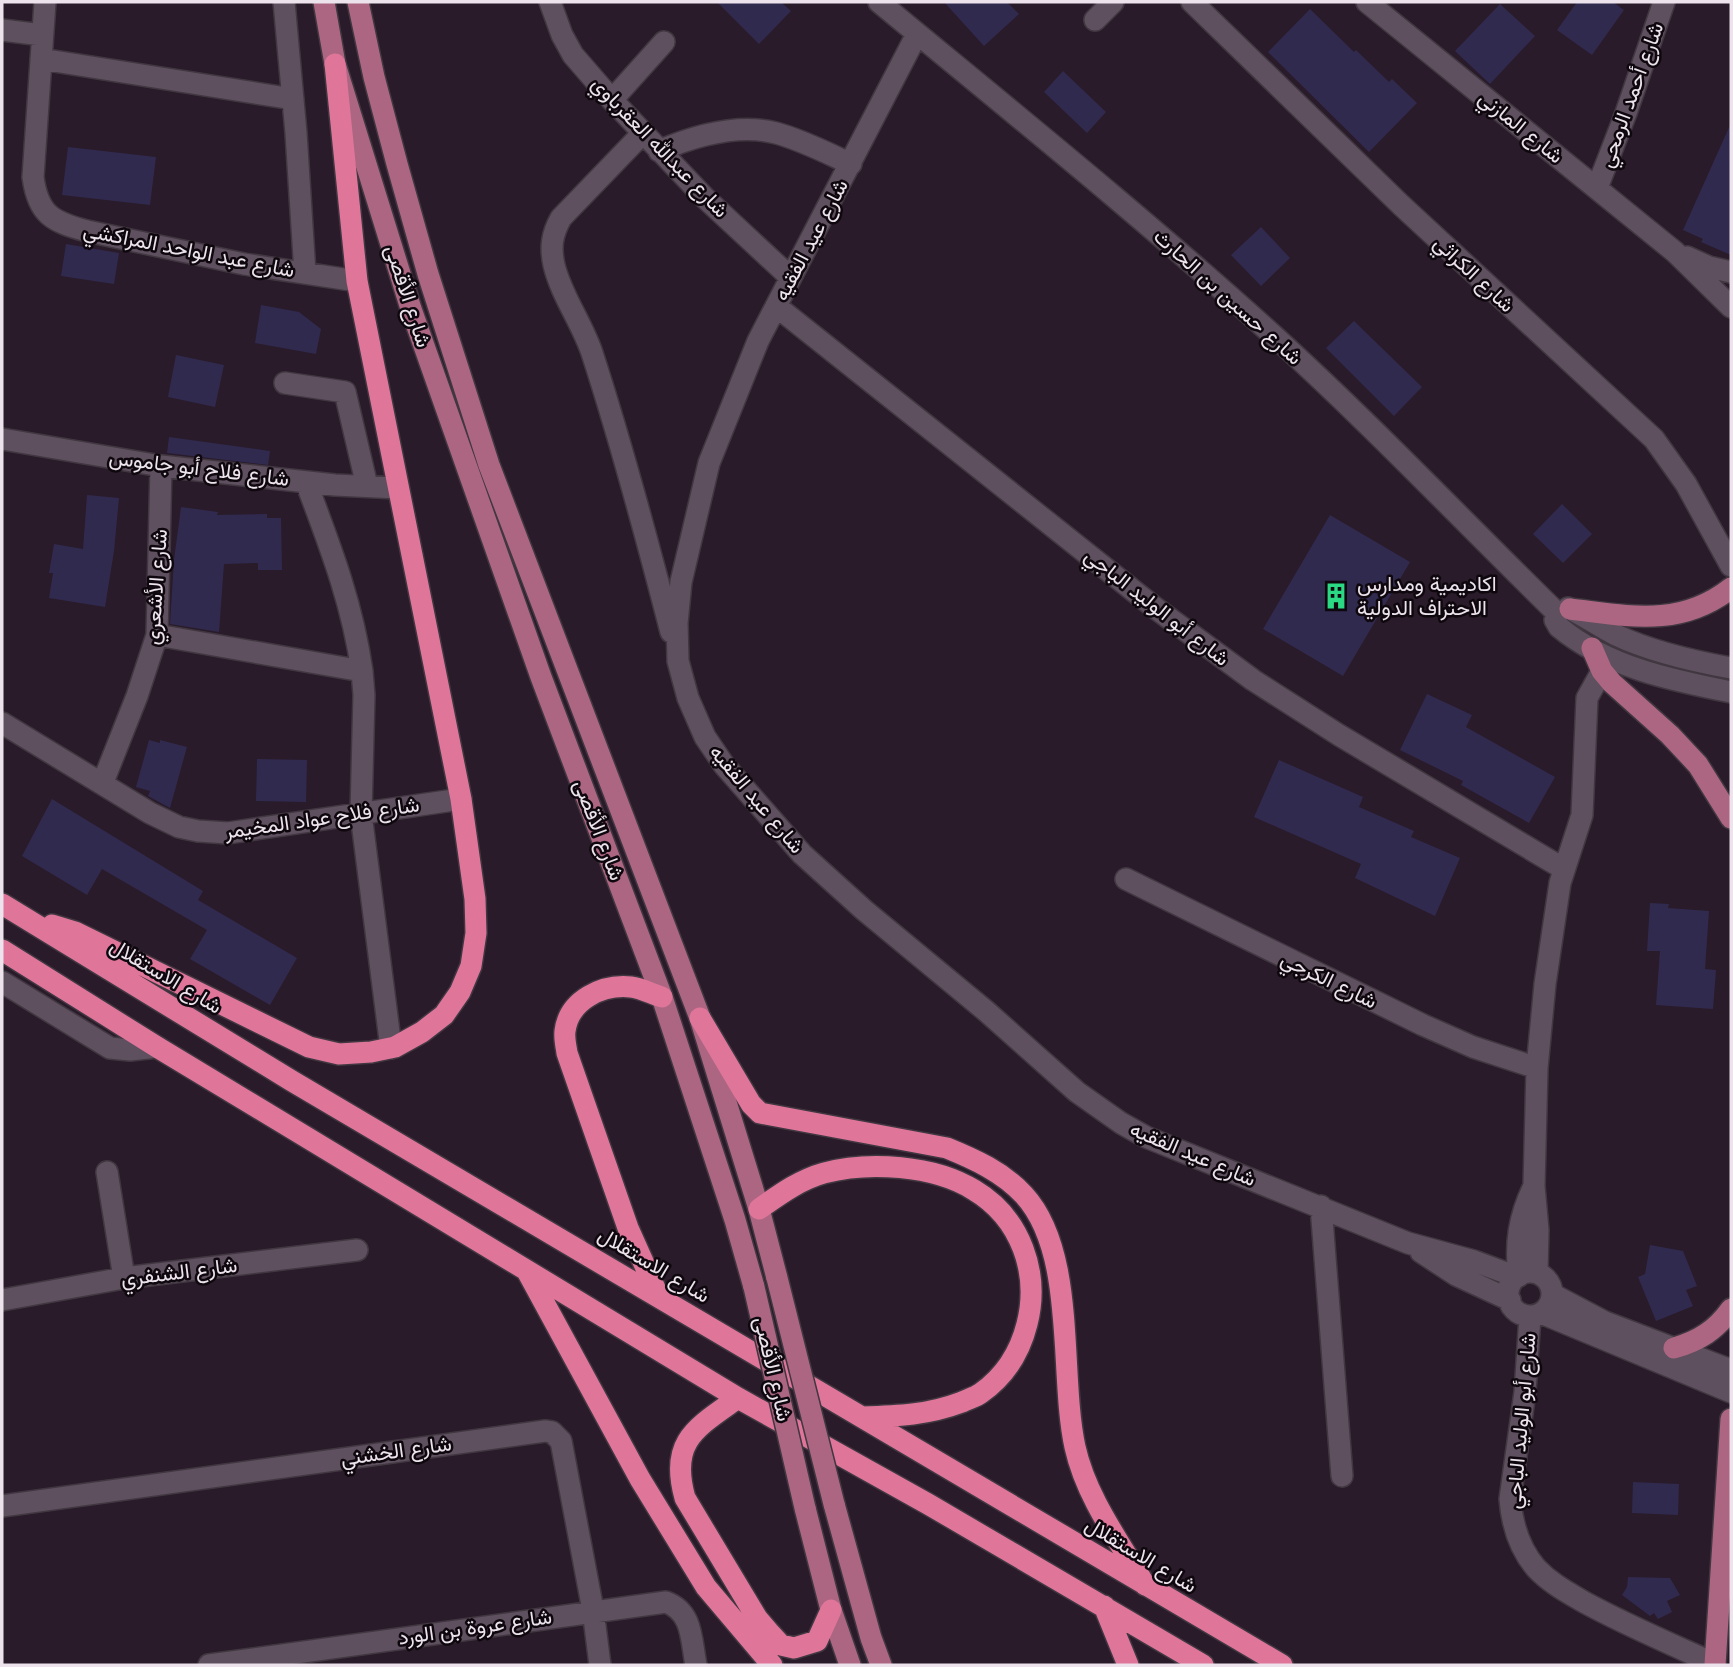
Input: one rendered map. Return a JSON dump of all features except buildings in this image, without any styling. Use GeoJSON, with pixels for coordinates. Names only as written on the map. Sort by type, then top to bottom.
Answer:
{"type":"FeatureCollection","features":[{"type":"Feature","properties":{"kind":"highway"},"geometry":{"type":"LineString","coordinates":[[11,909],[75,932],[309,1047],[339,1054],[391,1048],[422,1032],[444,1015],[460,992],[471,966],[476,933],[475,900],[461,799],[357,281],[335,64]]}},
{"type":"Feature","properties":{"kind":"highway","name":"شارع الاستقلال"},"geometry":{"type":"LineString","coordinates":[[11,909],[303,1088],[1282,1665]]}},
{"type":"Feature","properties":{"kind":"highway"},"geometry":{"type":"LineString","coordinates":[[2,950],[157,1047],[738,1398],[928,1504],[1203,1665]]}},
{"type":"Feature","properties":{"kind":"highway"},"geometry":{"type":"LineString","coordinates":[[658,1295],[628,1228],[567,1053],[564,1032],[569,1018],[581,1001],[600,990],[615,986],[634,987],[662,997]]}},
{"type":"Feature","properties":{"kind":"highway"},"geometry":{"type":"LineString","coordinates":[[700,1018],[751,1104],[760,1113],[947,1148],[972,1158],[1001,1175],[1024,1195],[1041,1220],[1056,1269],[1075,1447],[1084,1476],[1094,1500],[1146,1586]]}},
{"type":"Feature","properties":{"kind":"highway"},"geometry":{"type":"LineString","coordinates":[[759,1209],[790,1187],[822,1173],[857,1167],[899,1167],[937,1175],[975,1190],[1001,1213],[1023,1243],[1031,1277],[1031,1308],[1024,1339],[1011,1364],[980,1394],[947,1408],[910,1416],[862,1417]]}},
{"type":"Feature","properties":{"kind":"highway"},"geometry":{"type":"LineString","coordinates":[[527,1272],[640,1479],[699,1577],[772,1665]]}},
{"type":"Feature","properties":{"kind":"highway"},"geometry":{"type":"LineString","coordinates":[[738,1398],[695,1429],[684,1447],[680,1482],[685,1498],[757,1618],[781,1645],[793,1648],[817,1641],[831,1611]]}},
{"type":"Feature","properties":{"kind":"highway"},"geometry":{"type":"LineString","coordinates":[[1104,1606],[1128,1665]]}},
{"type":"Feature","properties":{"kind":"main road","name":"شارع الأقصى"},"geometry":{"type":"LineString","coordinates":[[324,2],[335,64],[411,309],[541,677],[662,997],[735,1220],[754,1287],[831,1611],[850,1665]]}},
{"type":"Feature","properties":{"kind":"main road","name":"شارع الأقصى"},"geometry":{"type":"LineString","coordinates":[[358,2],[400,176],[489,465],[700,1018],[759,1209],[834,1504],[881,1665]]}},
{"type":"Feature","properties":{"kind":"main road"},"geometry":{"type":"LineString","coordinates":[[1564,611],[1664,617],[1696,608],[1731,588]]}},
{"type":"Feature","properties":{"kind":"main road"},"geometry":{"type":"LineString","coordinates":[[1592,648],[1602,671],[1612,683],[1685,749],[1715,788],[1731,818]]}},
{"type":"Feature","properties":{"kind":"main road"},"geometry":{"type":"LineString","coordinates":[[1674,1348],[1701,1338],[1731,1309]]}},
{"type":"Feature","properties":{"kind":"main road"},"geometry":{"type":"LineString","coordinates":[[1715,1664],[1731,1419]]}},
{"type":"Feature","properties":{"kind":"street"},"geometry":{"type":"LineString","coordinates":[[45,2],[41,59],[293,99]]}},
{"type":"Feature","properties":{"kind":"street"},"geometry":{"type":"LineString","coordinates":[[284,2],[305,273]]}},
{"type":"Feature","properties":{"kind":"street","name":"شارع عبدالله العقرباوي"},"geometry":{"type":"LineString","coordinates":[[550,2],[562,35],[573,55],[612,100],[705,198],[790,277]]}},
{"type":"Feature","properties":{"kind":"street","name":"شارع حسين بن الحارث"},"geometry":{"type":"LineString","coordinates":[[879,2],[1183,254],[1276,338],[1564,611],[1648,647],[1731,668]]}},
{"type":"Feature","properties":{"kind":"street"},"geometry":{"type":"LineString","coordinates":[[1095,20],[1113,2]]}},
{"type":"Feature","properties":{"kind":"street","name":"شارع الكراثي"},"geometry":{"type":"LineString","coordinates":[[1192,2],[1401,205],[1654,439],[1686,484],[1731,566]]}},
{"type":"Feature","properties":{"kind":"street","name":"شارع المازني"},"geometry":{"type":"LineString","coordinates":[[1367,2],[1386,10],[1675,252],[1731,307]]}},
{"type":"Feature","properties":{"kind":"street","name":"شارع أحمد الرمحي"},"geometry":{"type":"LineString","coordinates":[[1597,188],[1664,2]]}},
{"type":"Feature","properties":{"kind":"street"},"geometry":{"type":"LineString","coordinates":[[2,30],[43,35]]}},
{"type":"Feature","properties":{"kind":"street","name":"شارع عيد الفقيه"},"geometry":{"type":"LineString","coordinates":[[918,34],[790,277],[748,364],[709,463],[681,582],[677,624],[678,662],[688,698],[705,737],[717,756],[802,854],[855,903],[986,1011],[1070,1085],[1121,1123],[1146,1137],[1408,1243],[1524,1275]]}},
{"type":"Feature","properties":{"kind":"street"},"geometry":{"type":"LineString","coordinates":[[612,100],[664,42]]}},
{"type":"Feature","properties":{"kind":"street","name":"شارع عبد الواحد المراكشي"},"geometry":{"type":"LineString","coordinates":[[41,59],[33,177],[40,206],[52,219],[64,225],[244,264],[357,281]]}},
{"type":"Feature","properties":{"kind":"street"},"geometry":{"type":"LineString","coordinates":[[659,151],[684,140],[747,130],[775,133],[851,164]]}},
{"type":"Feature","properties":{"kind":"street"},"geometry":{"type":"LineString","coordinates":[[642,134],[561,218],[553,232],[551,245],[554,266],[590,349],[601,383],[647,538],[678,662]]}},
{"type":"Feature","properties":{"kind":"street","name":"شارع المازني"},"geometry":{"type":"LineString","coordinates":[[1675,252],[1709,267],[1731,272]]}},
{"type":"Feature","properties":{"kind":"street","name":"شارع أبو الوليد الباجي"},"geometry":{"type":"LineString","coordinates":[[776,306],[1154,607],[1253,680],[1339,735],[1564,869]]}},
{"type":"Feature","properties":{"kind":"street"},"geometry":{"type":"LineString","coordinates":[[285,383],[345,392],[367,486]]}},
{"type":"Feature","properties":{"kind":"street","name":"شارع فلاح أبو جاموس"},"geometry":{"type":"LineString","coordinates":[[2,439],[161,466],[306,482],[398,488]]}},
{"type":"Feature","properties":{"kind":"street","name":"شارع الأشعري"},"geometry":{"type":"LineString","coordinates":[[103,782],[137,696],[157,635],[161,466]]}},
{"type":"Feature","properties":{"kind":"street"},"geometry":{"type":"LineString","coordinates":[[306,482],[348,598],[356,628],[364,695],[361,814],[391,1048]]}},
{"type":"Feature","properties":{"kind":"street","name":"شارع حسين بن الحارث"},"geometry":{"type":"LineString","coordinates":[[1564,611],[1555,620],[1559,627],[1604,656],[1658,675],[1731,692]]}},
{"type":"Feature","properties":{"kind":"street"},"geometry":{"type":"LineString","coordinates":[[157,635],[362,671]]}},
{"type":"Feature","properties":{"kind":"street"},"geometry":{"type":"LineString","coordinates":[[1602,671],[1587,698],[1583,807],[1564,869],[1545,984],[1537,1068],[1534,1186],[1538,1230],[1524,1275],[1510,1287],[1510,1300],[1518,1312],[1535,1314],[1639,1343],[1674,1348],[1731,1370]]}},
{"type":"Feature","properties":{"kind":"street","name":"شارع فلاح عواد المخيمر"},"geometry":{"type":"LineString","coordinates":[[2,723],[150,813],[179,827],[198,831],[228,833],[461,799]]}},
{"type":"Feature","properties":{"kind":"street","name":"شارع الكرجي"},"geometry":{"type":"LineString","coordinates":[[1126,879],[1423,1025],[1473,1047],[1537,1068]]}},
{"type":"Feature","properties":{"kind":"street"},"geometry":{"type":"LineString","coordinates":[[2,982],[110,1048],[130,1051],[157,1047]]}},
{"type":"Feature","properties":{"kind":"street"},"geometry":{"type":"LineString","coordinates":[[107,1172],[124,1278]]}},
{"type":"Feature","properties":{"kind":"street"},"geometry":{"type":"LineString","coordinates":[[1321,1206],[1342,1476]]}},
{"type":"Feature","properties":{"kind":"street","name":"شارع عيد الفقيه"},"geometry":{"type":"LineString","coordinates":[[1408,1243],[1456,1275],[1510,1300]]}},
{"type":"Feature","properties":{"kind":"street","name":"شارع الشنفري"},"geometry":{"type":"LineString","coordinates":[[2,1300],[124,1278],[357,1250]]}},
{"type":"Feature","properties":{"kind":"street"},"geometry":{"type":"LineString","coordinates":[[1524,1275],[1548,1281],[1552,1294],[1548,1306],[1535,1314]]}},
{"type":"Feature","properties":{"kind":"street"},"geometry":{"type":"LineString","coordinates":[[1552,1294],[1731,1392]]}},
{"type":"Feature","properties":{"kind":"street","name":"شارع أبو الوليد الباجي"},"geometry":{"type":"LineString","coordinates":[[1535,1314],[1510,1499],[1511,1514],[1520,1543],[1537,1569],[1560,1588],[1609,1616],[1715,1664]]}},
{"type":"Feature","properties":{"kind":"street","name":"شارع الخشني"},"geometry":{"type":"LineString","coordinates":[[2,1506],[552,1432],[561,1441],[593,1611],[600,1665]]}},
{"type":"Feature","properties":{"kind":"street","name":"شارع عروة بن الورد"},"geometry":{"type":"LineString","coordinates":[[209,1665],[666,1602],[679,1606],[686,1617],[696,1665]]}},
{"type":"Feature","properties":{"kind":"place","name":"اكاديمية ومدارس الاحتراف الدولية"},"geometry":{"type":"Point","coordinates":[1336,596]}}]}
